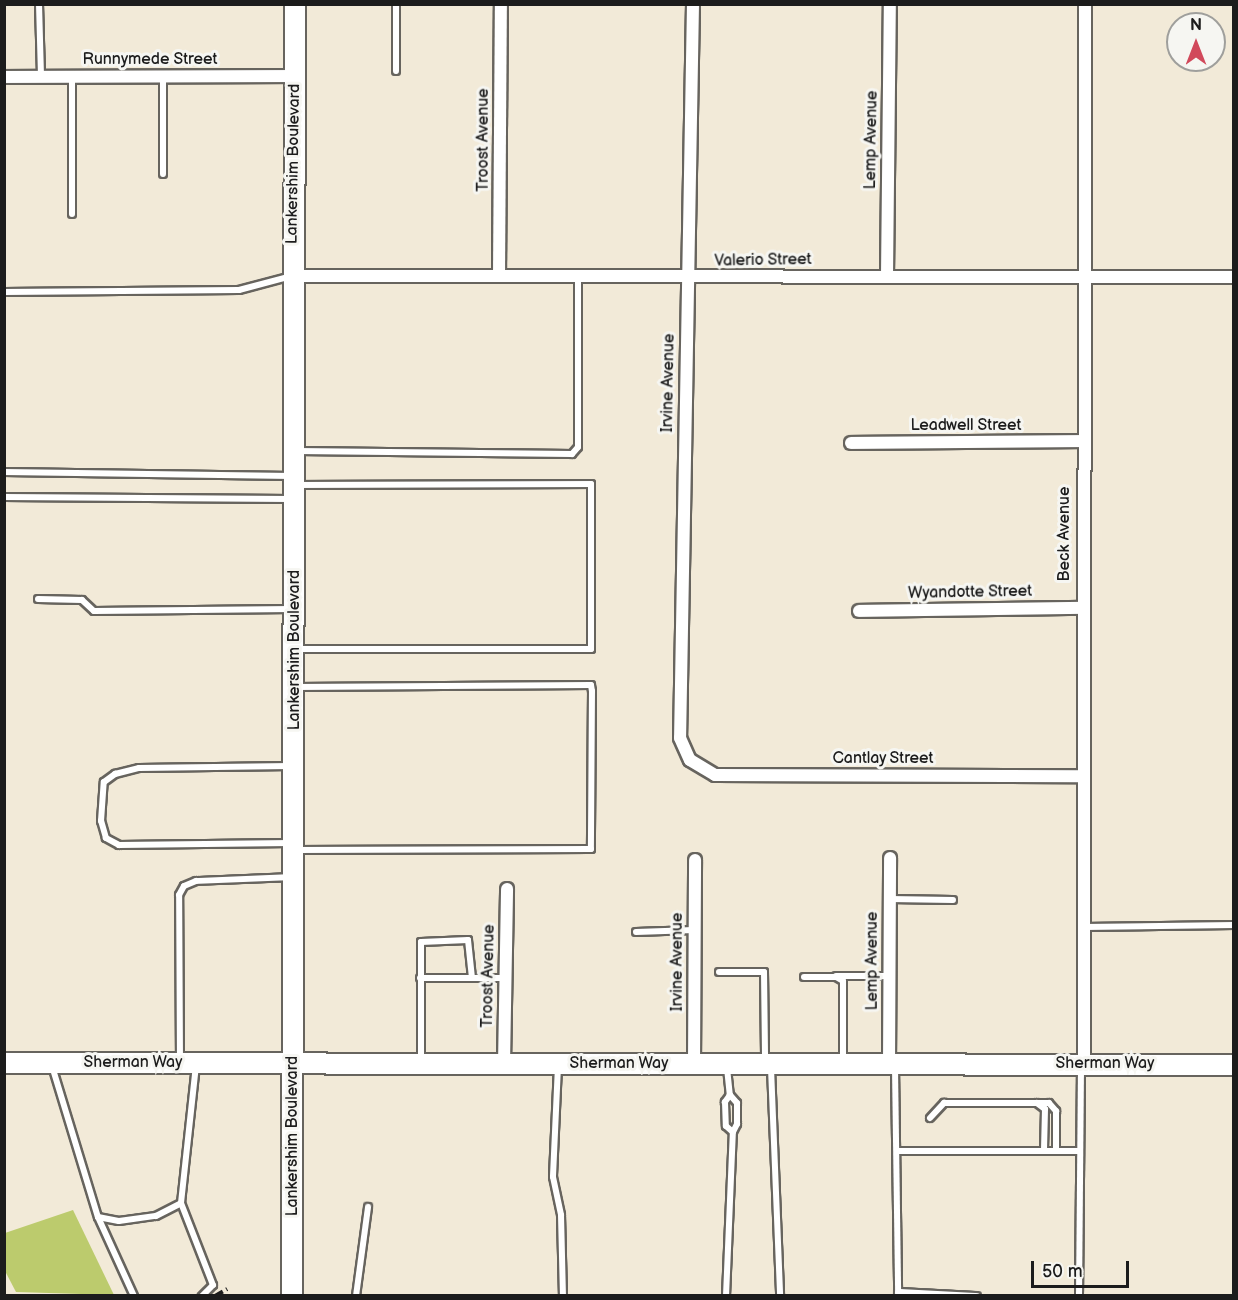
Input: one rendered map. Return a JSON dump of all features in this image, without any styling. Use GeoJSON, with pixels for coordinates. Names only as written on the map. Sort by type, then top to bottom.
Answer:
{"type":"FeatureCollection","features":[{"type":"Feature","properties":{"kind":"main road","name":"Lankershim Boulevard"},"geometry":{"type":"LineString","coordinates":[[292,1296],[296,487],[293,276],[295,4]]}},
{"type":"Feature","properties":{"kind":"main road","name":"Sherman Way"},"geometry":{"type":"LineString","coordinates":[[4,1063],[1233,1065]]}},
{"type":"Feature","properties":{"kind":"street","name":"Troost Avenue"},"geometry":{"type":"LineString","coordinates":[[499,275],[501,4]]}},
{"type":"Feature","properties":{"kind":"street","name":"Irvine Avenue"},"geometry":{"type":"LineString","coordinates":[[690,760],[680,738],[693,4]]}},
{"type":"Feature","properties":{"kind":"street","name":"Lemp Avenue"},"geometry":{"type":"LineString","coordinates":[[887,276],[890,4]]}},
{"type":"Feature","properties":{"kind":"street","name":"Beck Avenue"},"geometry":{"type":"LineString","coordinates":[[1082,1064],[1084,927],[1081,608],[1085,4]]}},
{"type":"Feature","properties":{"kind":"street","name":"Runnymede Street"},"geometry":{"type":"LineString","coordinates":[[4,77],[295,76]]}},
{"type":"Feature","properties":{"kind":"street","name":"Valerio Street"},"geometry":{"type":"LineString","coordinates":[[293,276],[499,275],[578,279],[887,276],[1233,277]]}},
{"type":"Feature","properties":{"kind":"street","name":"Leadwell Street"},"geometry":{"type":"LineString","coordinates":[[851,443],[1082,441]]}},
{"type":"Feature","properties":{"kind":"street","name":"Wyandotte Street"},"geometry":{"type":"LineString","coordinates":[[859,611],[1081,608]]}},
{"type":"Feature","properties":{"kind":"street","name":"Cantlay Street"},"geometry":{"type":"LineString","coordinates":[[690,760],[715,775],[1081,776]]}},
{"type":"Feature","properties":{"kind":"street","name":"Lemp Avenue"},"geometry":{"type":"LineString","coordinates":[[890,858],[892,1064]]}},
{"type":"Feature","properties":{"kind":"street","name":"Irvine Avenue"},"geometry":{"type":"LineString","coordinates":[[694,1064],[695,860]]}},
{"type":"Feature","properties":{"kind":"street","name":"Troost Avenue"},"geometry":{"type":"LineString","coordinates":[[504,1064],[507,890]]}},
{"type":"Feature","properties":{"kind":"lane"},"geometry":{"type":"LineString","coordinates":[[39,4],[41,77]]}},
{"type":"Feature","properties":{"kind":"lane"},"geometry":{"type":"LineString","coordinates":[[396,4],[396,71]]}},
{"type":"Feature","properties":{"kind":"lane"},"geometry":{"type":"LineString","coordinates":[[72,77],[72,214]]}},
{"type":"Feature","properties":{"kind":"lane"},"geometry":{"type":"LineString","coordinates":[[162,77],[163,174]]}},
{"type":"Feature","properties":{"kind":"lane"},"geometry":{"type":"LineString","coordinates":[[4,292],[239,290],[293,276]]}},
{"type":"Feature","properties":{"kind":"lane"},"geometry":{"type":"LineString","coordinates":[[296,451],[572,454],[578,447],[578,279]]}},
{"type":"Feature","properties":{"kind":"lane"},"geometry":{"type":"LineString","coordinates":[[4,472],[266,476],[296,487]]}},
{"type":"Feature","properties":{"kind":"lane"},"geometry":{"type":"LineString","coordinates":[[4,497],[296,487],[591,484],[591,650],[295,649]]}},
{"type":"Feature","properties":{"kind":"lane"},"geometry":{"type":"LineString","coordinates":[[38,599],[82,600],[94,612],[295,610]]}},
{"type":"Feature","properties":{"kind":"lane"},"geometry":{"type":"LineString","coordinates":[[294,766],[139,768],[116,774],[104,782],[101,821],[105,838],[118,845],[591,849],[591,685],[295,687]]}},
{"type":"Feature","properties":{"kind":"lane"},"geometry":{"type":"LineString","coordinates":[[202,1296],[213,1285],[181,1203],[188,1063],[179,895],[184,886],[196,881],[294,877]]}},
{"type":"Feature","properties":{"kind":"lane"},"geometry":{"type":"LineString","coordinates":[[890,899],[953,900]]}},
{"type":"Feature","properties":{"kind":"lane"},"geometry":{"type":"LineString","coordinates":[[1084,927],[1233,925]]}},
{"type":"Feature","properties":{"kind":"lane"},"geometry":{"type":"LineString","coordinates":[[636,932],[694,930]]}},
{"type":"Feature","properties":{"kind":"lane"},"geometry":{"type":"LineString","coordinates":[[421,1063],[420,945],[424,940],[468,940],[472,976]]}},
{"type":"Feature","properties":{"kind":"lane"},"geometry":{"type":"LineString","coordinates":[[719,972],[764,972],[780,1296]]}},
{"type":"Feature","properties":{"kind":"lane"},"geometry":{"type":"LineString","coordinates":[[420,978],[472,976],[506,978]]}},
{"type":"Feature","properties":{"kind":"lane"},"geometry":{"type":"LineString","coordinates":[[804,976],[890,976]]}},
{"type":"Feature","properties":{"kind":"lane"},"geometry":{"type":"LineString","coordinates":[[836,976],[844,987],[843,1064]]}},
{"type":"Feature","properties":{"kind":"lane"},"geometry":{"type":"LineString","coordinates":[[51,1063],[98,1217],[134,1296]]}},
{"type":"Feature","properties":{"kind":"lane"},"geometry":{"type":"LineString","coordinates":[[558,1064],[553,1177],[561,1215],[563,1296]]}},
{"type":"Feature","properties":{"kind":"lane"},"geometry":{"type":"LineString","coordinates":[[726,1296],[733,1132],[737,1103],[730,1095],[727,1064]]}},
{"type":"Feature","properties":{"kind":"lane"},"geometry":{"type":"LineString","coordinates":[[892,1064],[897,1151],[898,1294],[977,1296]]}},
{"type":"Feature","properties":{"kind":"lane"},"geometry":{"type":"LineString","coordinates":[[1079,1296],[1082,1064]]}},
{"type":"Feature","properties":{"kind":"lane"},"geometry":{"type":"LineString","coordinates":[[730,1095],[725,1102],[726,1126],[733,1132]]}},
{"type":"Feature","properties":{"kind":"lane"},"geometry":{"type":"LineString","coordinates":[[1034,1102],[1045,1109],[1044,1151]]}},
{"type":"Feature","properties":{"kind":"lane"},"geometry":{"type":"LineString","coordinates":[[930,1118],[944,1103],[1034,1102],[1054,1106],[1056,1150]]}},
{"type":"Feature","properties":{"kind":"lane"},"geometry":{"type":"LineString","coordinates":[[897,1151],[1080,1150]]}},
{"type":"Feature","properties":{"kind":"lane"},"geometry":{"type":"LineString","coordinates":[[98,1217],[119,1221],[156,1216],[181,1203]]}},
{"type":"Feature","properties":{"kind":"lane"},"geometry":{"type":"LineString","coordinates":[[356,1296],[368,1207]]}},
{"type":"Feature","properties":{"kind":"green space"},"geometry":{"type":"Polygon","coordinates":[[[73,1210],[114,1295],[16,1292],[5,1271],[5,1233],[73,1210]]]}},
{"type":"Feature","properties":{"kind":"railway"},"geometry":{"type":"LineString","coordinates":[[215,1296],[227,1289]]}}]}
